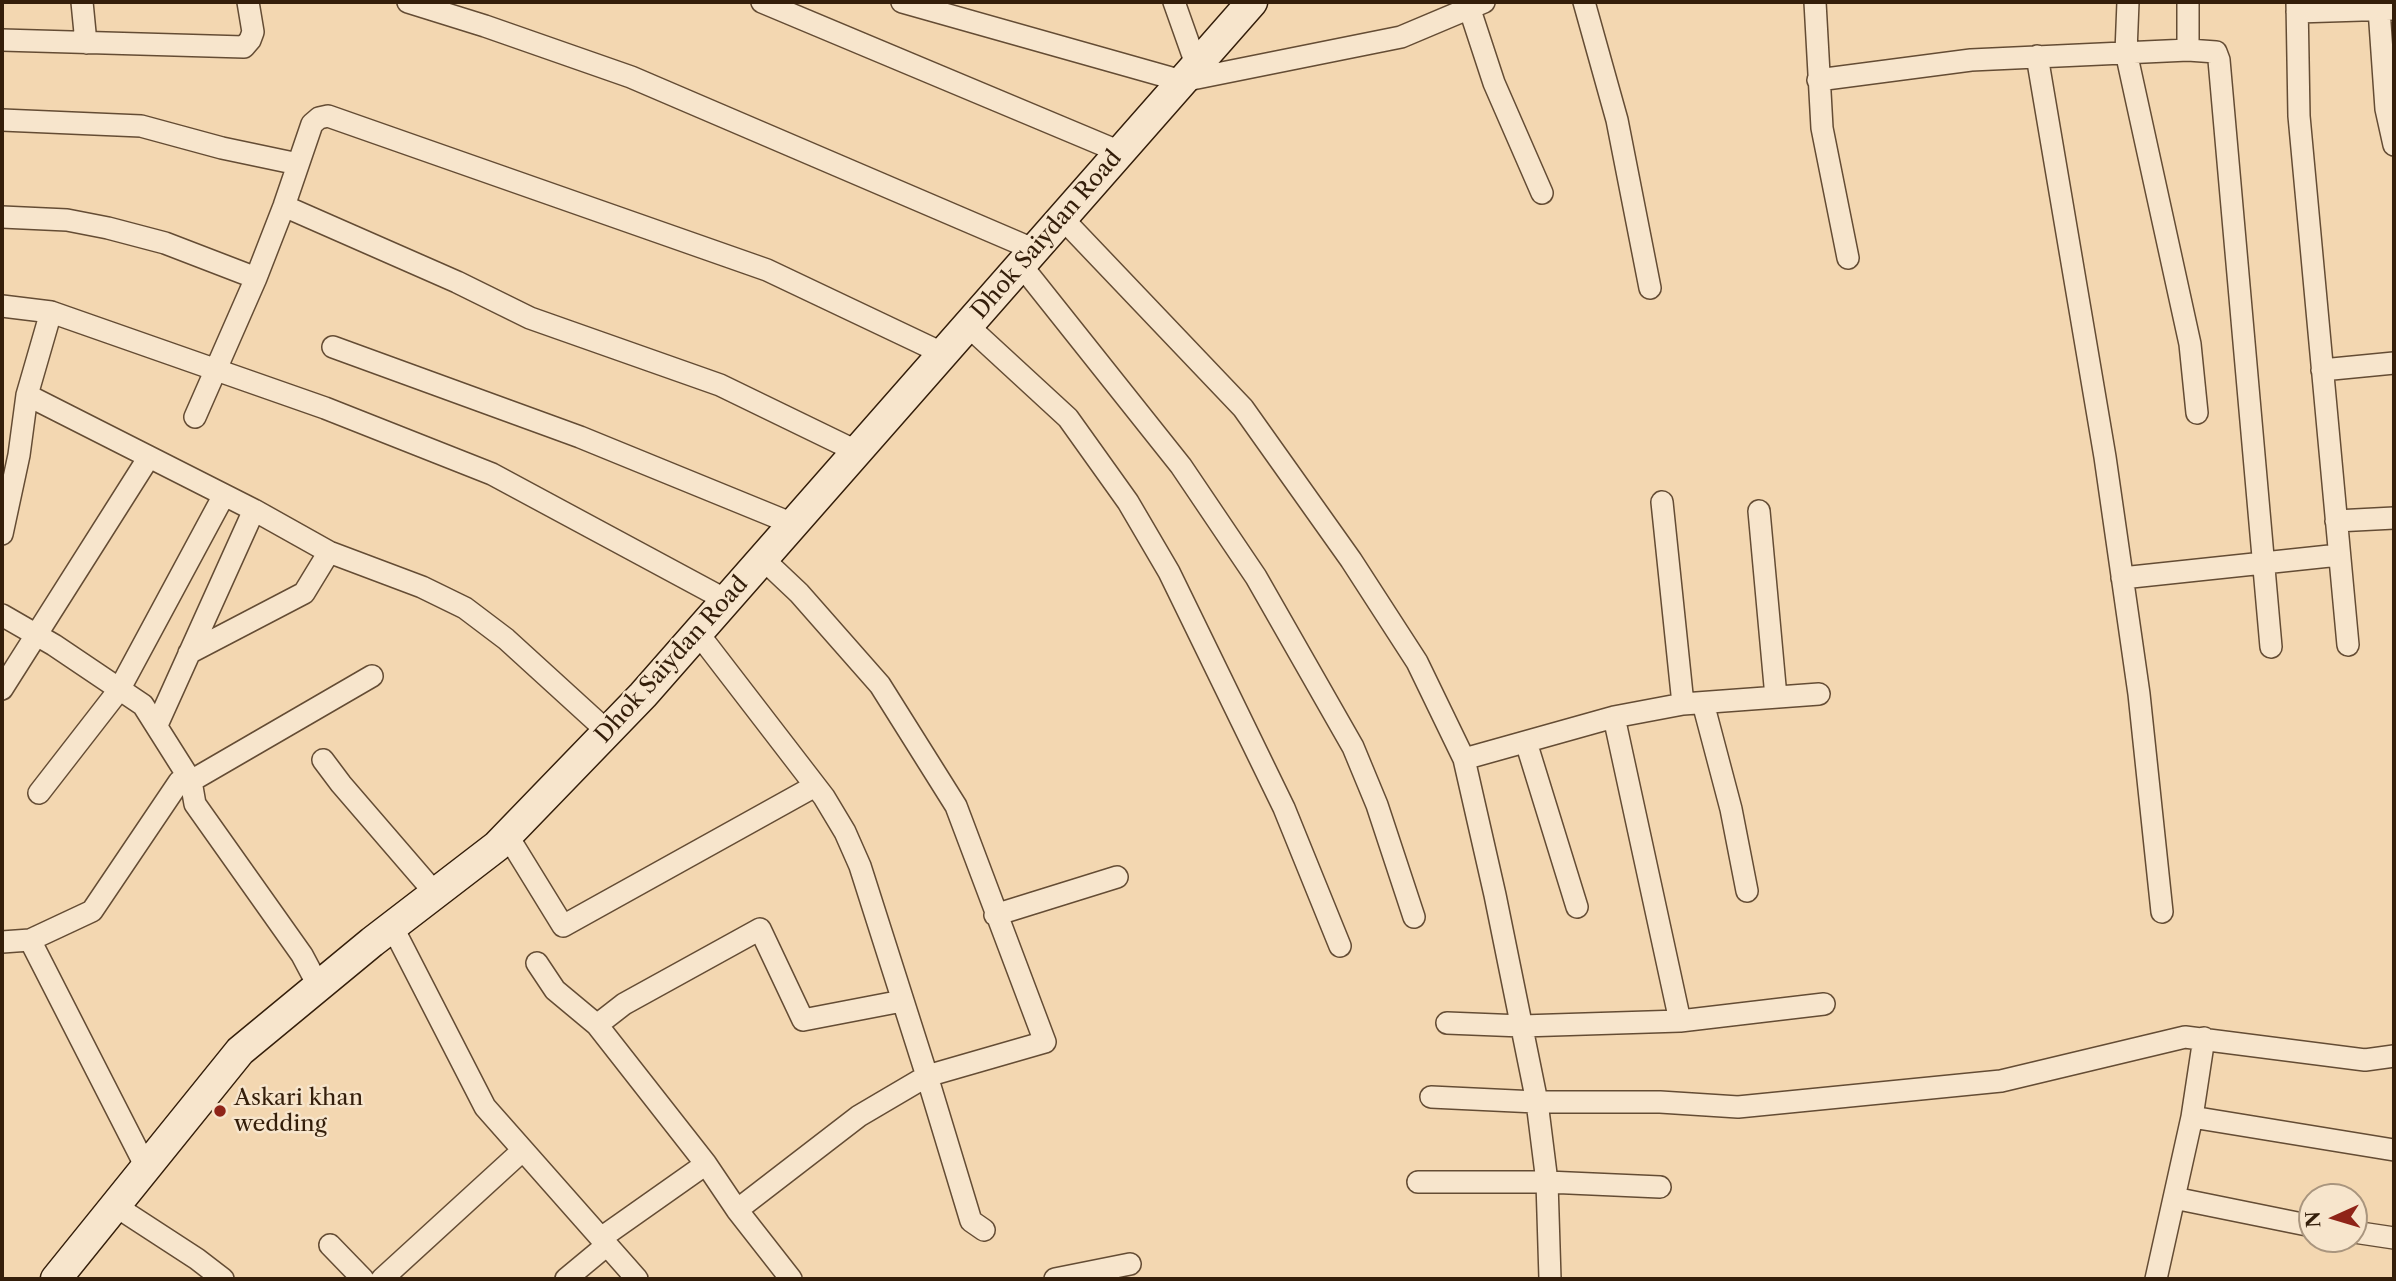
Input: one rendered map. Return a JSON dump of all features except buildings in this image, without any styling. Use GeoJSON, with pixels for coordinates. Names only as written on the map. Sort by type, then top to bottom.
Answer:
{"type":"FeatureCollection","features":[{"type":"Feature","properties":{"kind":"main road","name":"Dhok Saiydan Road"},"geometry":{"type":"LineString","coordinates":[[55,1279],[240,1051],[392,926],[497,846],[608,732],[1252,2]]}},
{"type":"Feature","properties":{"kind":"street"},"geometry":{"type":"LineString","coordinates":[[82,2],[86,43]]}},
{"type":"Feature","properties":{"kind":"street"},"geometry":{"type":"LineString","coordinates":[[2,40],[244,47],[253,32],[248,2]]}},
{"type":"Feature","properties":{"kind":"street"},"geometry":{"type":"LineString","coordinates":[[408,2],[631,77],[1028,257],[1181,466],[1256,577],[1353,747],[1377,805],[1414,917]]}},
{"type":"Feature","properties":{"kind":"street"},"geometry":{"type":"LineString","coordinates":[[762,2],[1121,152]]}},
{"type":"Feature","properties":{"kind":"street"},"geometry":{"type":"LineString","coordinates":[[902,2],[1189,73],[1401,37],[1477,5],[1494,83],[1542,193]]}},
{"type":"Feature","properties":{"kind":"street"},"geometry":{"type":"LineString","coordinates":[[1174,2],[1189,73]]}},
{"type":"Feature","properties":{"kind":"street"},"geometry":{"type":"LineString","coordinates":[[1584,2],[1617,120],[1650,288]]}},
{"type":"Feature","properties":{"kind":"street"},"geometry":{"type":"LineString","coordinates":[[1815,2],[1822,128],[1847,258]]}},
{"type":"Feature","properties":{"kind":"street"},"geometry":{"type":"LineString","coordinates":[[2128,2],[2126,52],[2190,344],[2197,413]]}},
{"type":"Feature","properties":{"kind":"street"},"geometry":{"type":"LineString","coordinates":[[2188,2],[2188,50]]}},
{"type":"Feature","properties":{"kind":"street"},"geometry":{"type":"LineString","coordinates":[[2348,645],[2299,116],[2297,7],[2386,9],[2386,109],[2394,145]]}},
{"type":"Feature","properties":{"kind":"street"},"geometry":{"type":"LineString","coordinates":[[1818,80],[1971,60],[2126,52],[2216,52],[2219,60],[2271,647]]}},
{"type":"Feature","properties":{"kind":"street"},"geometry":{"type":"LineString","coordinates":[[2037,56],[2105,457],[2138,694],[2162,912]]}},
{"type":"Feature","properties":{"kind":"street"},"geometry":{"type":"LineString","coordinates":[[195,417],[256,278],[312,124],[319,118],[328,116],[767,270],[942,354]]}},
{"type":"Feature","properties":{"kind":"street"},"geometry":{"type":"LineString","coordinates":[[2,120],[141,126],[222,148],[298,164]]}},
{"type":"Feature","properties":{"kind":"street"},"geometry":{"type":"LineString","coordinates":[[284,206],[457,282],[530,318],[720,385],[856,452]]}},
{"type":"Feature","properties":{"kind":"street"},"geometry":{"type":"LineString","coordinates":[[2,217],[67,219],[108,228],[166,243],[256,278]]}},
{"type":"Feature","properties":{"kind":"street"},"geometry":{"type":"LineString","coordinates":[[1062,219],[1243,408],[1351,560],[1417,662],[1464,759],[1537,1102],[1547,1182],[1550,1279]]}},
{"type":"Feature","properties":{"kind":"street"},"geometry":{"type":"LineString","coordinates":[[2,306],[51,312],[324,408],[492,474],[726,600]]}},
{"type":"Feature","properties":{"kind":"street"},"geometry":{"type":"LineString","coordinates":[[2,534],[19,455],[27,395],[51,312]]}},
{"type":"Feature","properties":{"kind":"street"},"geometry":{"type":"LineString","coordinates":[[967,326],[1068,418],[1128,502],[1169,572],[1284,808],[1340,946]]}},
{"type":"Feature","properties":{"kind":"street"},"geometry":{"type":"LineString","coordinates":[[333,347],[580,437],[793,524]]}},
{"type":"Feature","properties":{"kind":"street"},"geometry":{"type":"LineString","coordinates":[[2322,370],[2394,363]]}},
{"type":"Feature","properties":{"kind":"street"},"geometry":{"type":"LineString","coordinates":[[27,395],[254,510],[329,552],[422,587],[465,608],[506,639],[608,732]]}},
{"type":"Feature","properties":{"kind":"street"},"geometry":{"type":"LineString","coordinates":[[2,689],[149,457]]}},
{"type":"Feature","properties":{"kind":"street"},"geometry":{"type":"LineString","coordinates":[[39,793],[120,690],[224,495]]}},
{"type":"Feature","properties":{"kind":"street"},"geometry":{"type":"LineString","coordinates":[[1662,502],[1693,703],[1731,810],[1747,891]]}},
{"type":"Feature","properties":{"kind":"street"},"geometry":{"type":"LineString","coordinates":[[157,725],[254,510]]}},
{"type":"Feature","properties":{"kind":"street"},"geometry":{"type":"LineString","coordinates":[[1759,511],[1776,697]]}},
{"type":"Feature","properties":{"kind":"street"},"geometry":{"type":"LineString","coordinates":[[2336,521],[2394,519]]}},
{"type":"Feature","properties":{"kind":"street"},"geometry":{"type":"LineString","coordinates":[[189,653],[304,593],[329,552]]}},
{"type":"Feature","properties":{"kind":"street"},"geometry":{"type":"LineString","coordinates":[[2122,578],[2339,555]]}},
{"type":"Feature","properties":{"kind":"street"},"geometry":{"type":"LineString","coordinates":[[737,1210],[859,1116],[927,1076],[1045,1042],[956,806],[880,685],[799,593],[762,559]]}},
{"type":"Feature","properties":{"kind":"street"},"geometry":{"type":"LineString","coordinates":[[2,615],[36,634],[142,705],[191,780],[195,804],[302,955],[319,987]]}},
{"type":"Feature","properties":{"kind":"street"},"geometry":{"type":"LineString","coordinates":[[697,632],[816,786],[845,832],[860,866],[971,1221],[984,1230]]}},
{"type":"Feature","properties":{"kind":"street"},"geometry":{"type":"LineString","coordinates":[[2,942],[30,940],[92,911],[179,782],[191,780],[372,676]]}},
{"type":"Feature","properties":{"kind":"street"},"geometry":{"type":"LineString","coordinates":[[1464,759],[1614,717],[1693,703],[1819,694]]}},
{"type":"Feature","properties":{"kind":"street"},"geometry":{"type":"LineString","coordinates":[[1614,717],[1680,1021]]}},
{"type":"Feature","properties":{"kind":"street"},"geometry":{"type":"LineString","coordinates":[[1526,742],[1577,908]]}},
{"type":"Feature","properties":{"kind":"street"},"geometry":{"type":"LineString","coordinates":[[323,760],[435,893]]}},
{"type":"Feature","properties":{"kind":"street"},"geometry":{"type":"LineString","coordinates":[[507,835],[564,926],[816,786]]}},
{"type":"Feature","properties":{"kind":"street"},"geometry":{"type":"LineString","coordinates":[[995,915],[1116,877]]}},
{"type":"Feature","properties":{"kind":"street"},"geometry":{"type":"LineString","coordinates":[[392,926],[485,1107],[637,1279]]}},
{"type":"Feature","properties":{"kind":"street"},"geometry":{"type":"LineString","coordinates":[[597,1025],[624,1004],[760,929],[803,1020],[902,1001]]}},
{"type":"Feature","properties":{"kind":"street"},"geometry":{"type":"LineString","coordinates":[[30,940],[146,1167]]}},
{"type":"Feature","properties":{"kind":"street"},"geometry":{"type":"LineString","coordinates":[[537,962],[555,990],[597,1025],[706,1164],[737,1210],[791,1279]]}},
{"type":"Feature","properties":{"kind":"street"},"geometry":{"type":"LineString","coordinates":[[1447,1023],[1522,1026],[1680,1021],[1824,1004]]}},
{"type":"Feature","properties":{"kind":"street"},"geometry":{"type":"LineString","coordinates":[[1431,1097],[1537,1102],[1660,1102],[1738,1107],[2001,1081],[2185,1037],[2365,1060],[2394,1056]]}},
{"type":"Feature","properties":{"kind":"street"},"geometry":{"type":"LineString","coordinates":[[2156,1279],[2192,1117],[2204,1038]]}},
{"type":"Feature","properties":{"kind":"street"},"geometry":{"type":"LineString","coordinates":[[2192,1117],[2394,1150]]}},
{"type":"Feature","properties":{"kind":"street"},"geometry":{"type":"LineString","coordinates":[[382,1279],[522,1151]]}},
{"type":"Feature","properties":{"kind":"street"},"geometry":{"type":"LineString","coordinates":[[566,1279],[604,1242],[706,1164]]}},
{"type":"Feature","properties":{"kind":"street"},"geometry":{"type":"LineString","coordinates":[[1418,1182],[1547,1182],[1660,1187]]}},
{"type":"Feature","properties":{"kind":"street"},"geometry":{"type":"LineString","coordinates":[[2174,1198],[2298,1223]]}},
{"type":"Feature","properties":{"kind":"street"},"geometry":{"type":"LineString","coordinates":[[114,1205],[223,1279]]}},
{"type":"Feature","properties":{"kind":"street"},"geometry":{"type":"LineString","coordinates":[[2368,1234],[2394,1238]]}},
{"type":"Feature","properties":{"kind":"street"},"geometry":{"type":"LineString","coordinates":[[330,1245],[363,1279]]}},
{"type":"Feature","properties":{"kind":"street"},"geometry":{"type":"LineString","coordinates":[[1055,1279],[1130,1264]]}},
{"type":"Feature","properties":{"kind":"place","name":"Askari khan wedding"},"geometry":{"type":"Point","coordinates":[220,1111]}}]}
